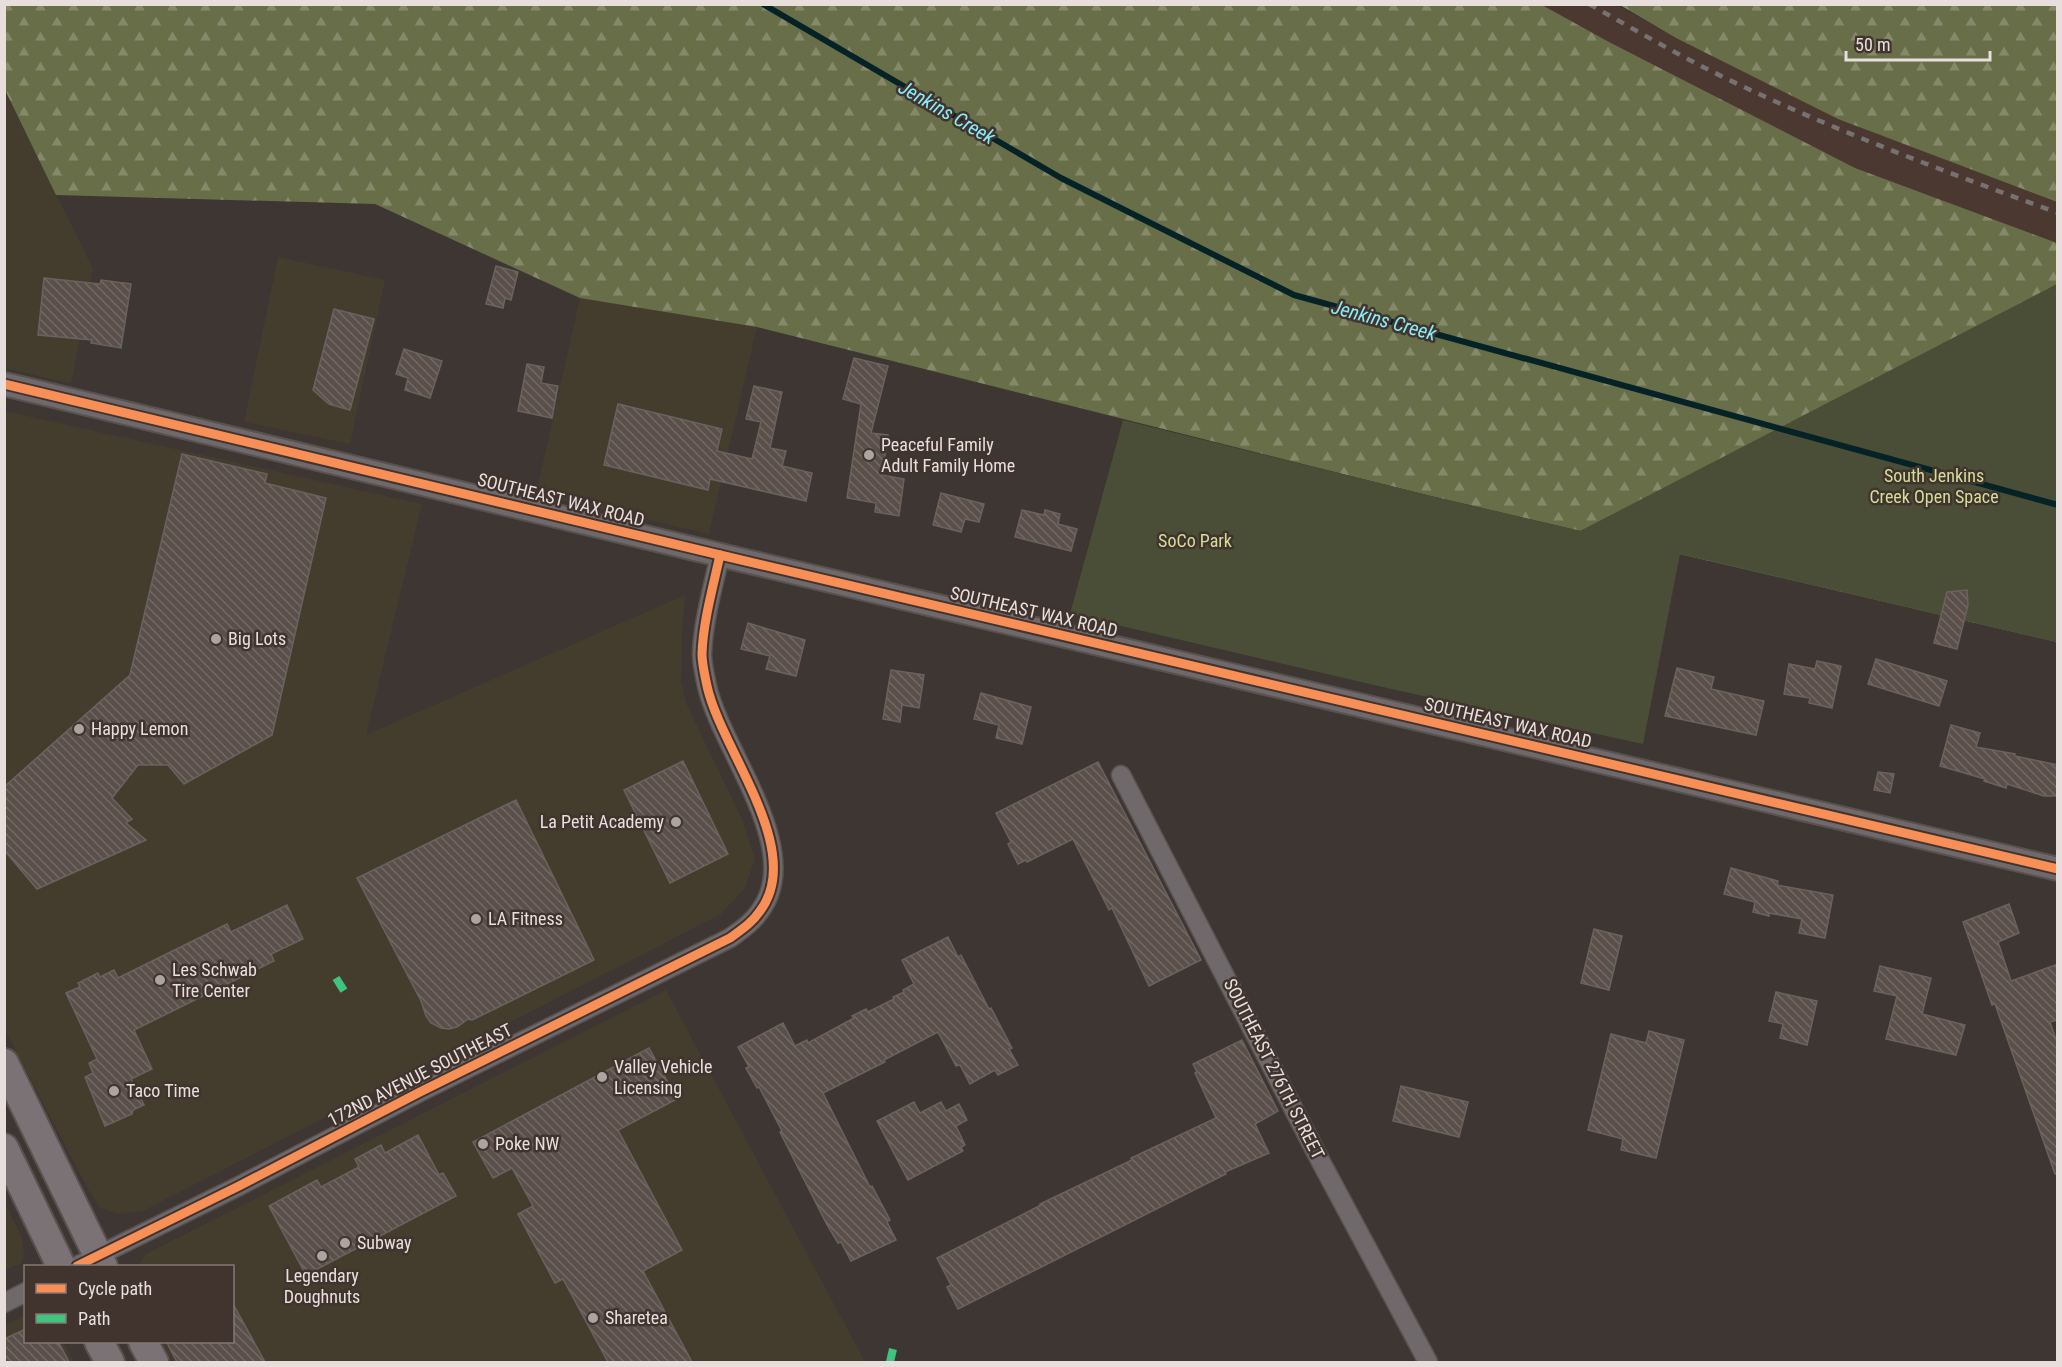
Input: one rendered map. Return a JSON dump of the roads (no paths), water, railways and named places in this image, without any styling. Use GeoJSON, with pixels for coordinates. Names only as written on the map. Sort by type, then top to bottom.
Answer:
{"type":"FeatureCollection","features":[{"type":"Feature","properties":{"kind":"main road"},"geometry":{"type":"LineString","coordinates":[[4,1063],[93,1263]]}},
{"type":"Feature","properties":{"kind":"main road"},"geometry":{"type":"LineString","coordinates":[[4,1148],[61,1265]]}},
{"type":"Feature","properties":{"kind":"main road"},"geometry":{"type":"LineString","coordinates":[[100,1343],[110,1362]]}},
{"type":"Feature","properties":{"kind":"main road"},"geometry":{"type":"LineString","coordinates":[[144,1343],[154,1362]]}},
{"type":"Feature","properties":{"kind":"street","name":"SOUTHEAST WAX ROAD"},"geometry":{"type":"LineString","coordinates":[[4,384],[720,555],[2058,869]]}},
{"type":"Feature","properties":{"kind":"street","name":"172ND AVENUE SOUTHEAST"},"geometry":{"type":"LineString","coordinates":[[93,1263],[420,1092],[729,938],[746,927],[760,912],[767,901],[772,879],[774,858],[770,835],[761,810],[716,716],[707,687],[702,656],[720,555]]}},
{"type":"Feature","properties":{"kind":"street","name":"SOUTHEAST 276TH STREET"},"geometry":{"type":"LineString","coordinates":[[1121,775],[1321,1162],[1428,1362]]}},
{"type":"Feature","properties":{"kind":"street"},"geometry":{"type":"LineString","coordinates":[[4,1303],[24,1293]]}},
{"type":"Feature","properties":{"kind":"waterway","name":"Jenkins Creek"},"geometry":{"type":"LineString","coordinates":[[763,4],[1061,178],[1294,295],[2058,505]]}},
{"type":"Feature","properties":{"kind":"railway"},"geometry":{"type":"LineString","coordinates":[[1589,4],[1697,64],[1797,111],[1927,164],[2058,213]]}},
{"type":"Feature","properties":{"kind":"place","name":"Peaceful Family Adult Family Home"},"geometry":{"type":"Point","coordinates":[869,455]}},
{"type":"Feature","properties":{"kind":"place","name":"Big Lots"},"geometry":{"type":"Point","coordinates":[216,639]}},
{"type":"Feature","properties":{"kind":"place","name":"Happy Lemon"},"geometry":{"type":"Point","coordinates":[79,729]}},
{"type":"Feature","properties":{"kind":"place","name":"La Petit Academy"},"geometry":{"type":"Point","coordinates":[676,822]}},
{"type":"Feature","properties":{"kind":"place","name":"LA Fitness"},"geometry":{"type":"Point","coordinates":[476,919]}},
{"type":"Feature","properties":{"kind":"place","name":"Les Schwab Tire Center"},"geometry":{"type":"Point","coordinates":[160,980]}},
{"type":"Feature","properties":{"kind":"place","name":"Valley Vehicle Licensing"},"geometry":{"type":"Point","coordinates":[602,1077]}},
{"type":"Feature","properties":{"kind":"place","name":"Taco Time"},"geometry":{"type":"Point","coordinates":[114,1091]}},
{"type":"Feature","properties":{"kind":"place","name":"Poke NW"},"geometry":{"type":"Point","coordinates":[483,1144]}},
{"type":"Feature","properties":{"kind":"place","name":"Subway"},"geometry":{"type":"Point","coordinates":[345,1243]}},
{"type":"Feature","properties":{"kind":"place","name":"Legendary Doughnuts"},"geometry":{"type":"Point","coordinates":[322,1256]}},
{"type":"Feature","properties":{"kind":"place","name":"Sharetea"},"geometry":{"type":"Point","coordinates":[593,1318]}},
{"type":"Feature","properties":{"kind":"park label","name":"South Jenkins Creek Open Space"},"geometry":{"type":"Point","coordinates":[1934,486]}},
{"type":"Feature","properties":{"kind":"park label","name":"SoCo Park"},"geometry":{"type":"Point","coordinates":[1195,541]}}]}
